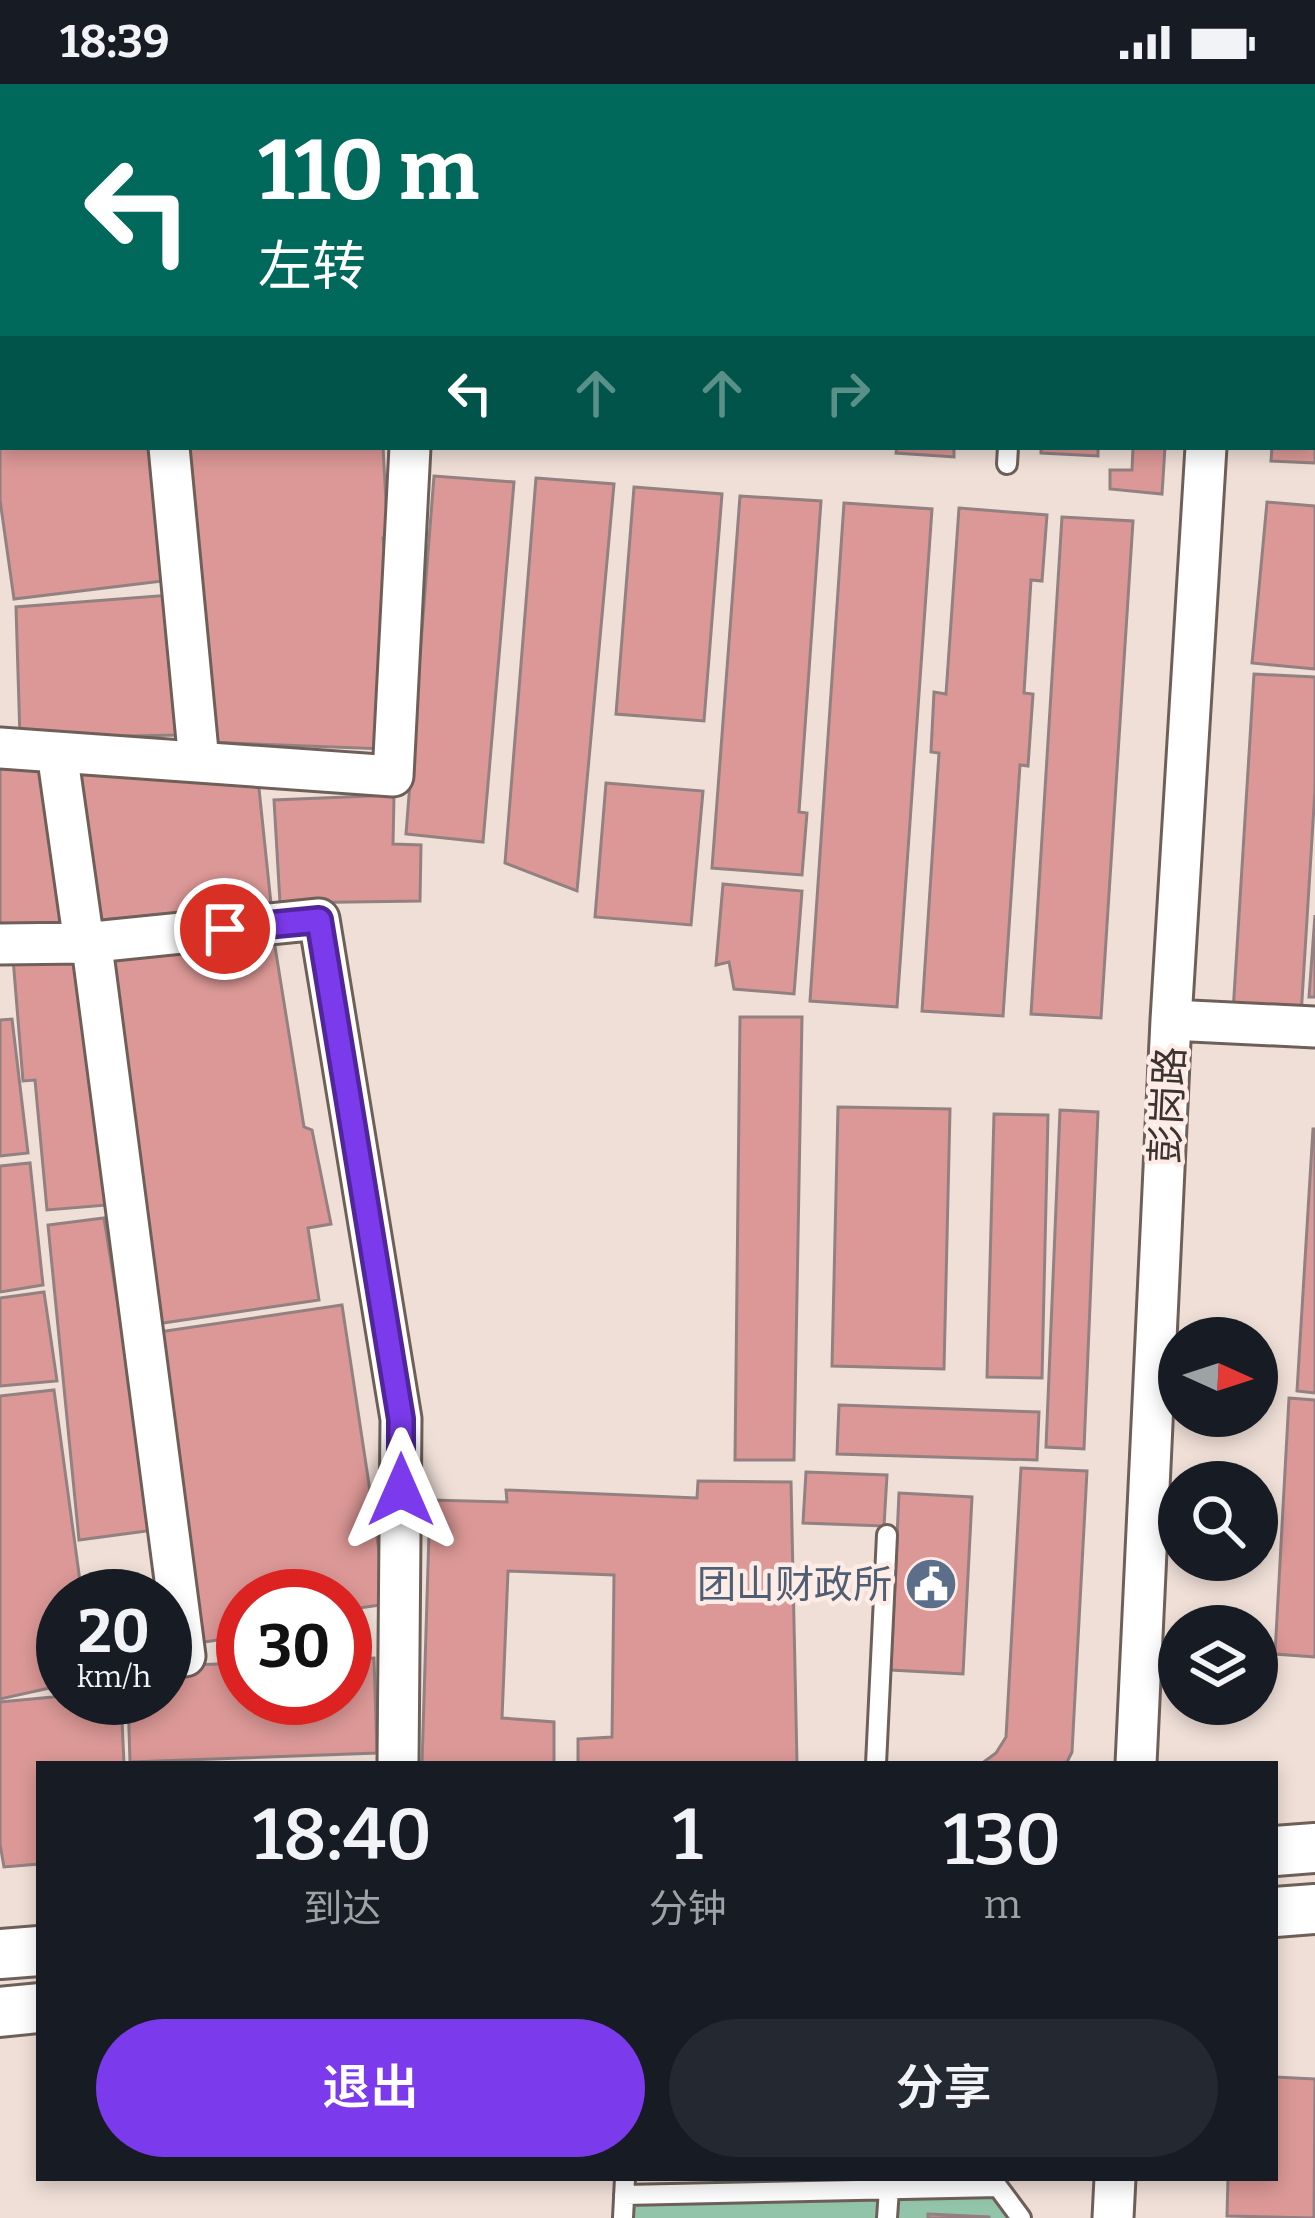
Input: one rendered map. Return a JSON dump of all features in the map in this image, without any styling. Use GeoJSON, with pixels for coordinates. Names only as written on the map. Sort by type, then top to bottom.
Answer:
{"type":"FeatureCollection","features":[{"type":"Feature","properties":{"kind":"street"},"geometry":{"type":"LineString","coordinates":[[169,450],[199,762]]}},
{"type":"Feature","properties":{"kind":"street"},"geometry":{"type":"LineString","coordinates":[[0,748],[393,776],[410,450]]}},
{"type":"Feature","properties":{"kind":"street","name":"彭岗路"},"geometry":{"type":"LineString","coordinates":[[1136,1761],[1171,1020],[1206,450]]}},
{"type":"Feature","properties":{"kind":"street"},"geometry":{"type":"LineString","coordinates":[[57,752],[84,943],[93,954],[174,1569]]}},
{"type":"Feature","properties":{"kind":"street"},"geometry":{"type":"LineString","coordinates":[[0,944],[84,943],[319,920],[401,1419],[398,1761]]}},
{"type":"Feature","properties":{"kind":"street"},"geometry":{"type":"LineString","coordinates":[[1171,1020],[1315,1027]]}},
{"type":"Feature","properties":{"kind":"street"},"geometry":{"type":"LineString","coordinates":[[1278,1851],[1315,1848]]}},
{"type":"Feature","properties":{"kind":"street"},"geometry":{"type":"LineString","coordinates":[[1278,1912],[1315,1909]]}},
{"type":"Feature","properties":{"kind":"street"},"geometry":{"type":"LineString","coordinates":[[0,1954],[36,1951]]}},
{"type":"Feature","properties":{"kind":"street"},"geometry":{"type":"LineString","coordinates":[[0,2012],[36,2008]]}},
{"type":"Feature","properties":{"kind":"street"},"geometry":{"type":"LineString","coordinates":[[1113,2218],[1115,2181]]}},
{"type":"Feature","properties":{"kind":"lane"},"geometry":{"type":"LineString","coordinates":[[876,1761],[887,1535]]}},
{"type":"Feature","properties":{"kind":"lane"},"geometry":{"type":"LineString","coordinates":[[623,2218],[624,2187],[998,2187],[1021,2218]]}},
{"type":"Feature","properties":{"kind":"lane"},"geometry":{"type":"LineString","coordinates":[[887,2218],[889,2189]]}},
{"type":"Feature","properties":{"kind":"green space"},"geometry":{"type":"Polygon","coordinates":[[[998,2187],[1021,2218],[623,2218],[624,2195],[998,2187]]]}},
{"type":"Feature","properties":{"kind":"building"},"geometry":{"type":"Polygon","coordinates":[[[0,450],[156,450],[171,580],[14,599],[0,500],[0,450]]]}},
{"type":"Feature","properties":{"kind":"building"},"geometry":{"type":"Polygon","coordinates":[[[176,450],[383,450],[388,537],[383,538],[394,641],[385,749],[206,742],[176,450]]]}},
{"type":"Feature","properties":{"kind":"building"},"geometry":{"type":"Polygon","coordinates":[[[954,450],[954,457],[896,453],[954,450]]]}},
{"type":"Feature","properties":{"kind":"building"},"geometry":{"type":"Polygon","coordinates":[[[1098,450],[1098,456],[1041,453],[1098,450]]]}},
{"type":"Feature","properties":{"kind":"building"},"geometry":{"type":"Polygon","coordinates":[[[1133,450],[1165,450],[1162,494],[1110,489],[1110,470],[1132,470],[1133,450]]]}},
{"type":"Feature","properties":{"kind":"building"},"geometry":{"type":"Polygon","coordinates":[[[1272,450],[1315,450],[1315,463],[1271,461],[1272,450]]]}},
{"type":"Feature","properties":{"kind":"building"},"geometry":{"type":"Polygon","coordinates":[[[434,476],[514,482],[483,842],[406,834],[434,476]]]}},
{"type":"Feature","properties":{"kind":"building"},"geometry":{"type":"Polygon","coordinates":[[[536,478],[614,484],[577,891],[505,863],[536,478]]]}},
{"type":"Feature","properties":{"kind":"building"},"geometry":{"type":"Polygon","coordinates":[[[634,487],[722,494],[704,721],[616,714],[634,487]]]}},
{"type":"Feature","properties":{"kind":"building"},"geometry":{"type":"Polygon","coordinates":[[[740,496],[821,501],[799,812],[807,813],[802,875],[712,868],[740,496]]]}},
{"type":"Feature","properties":{"kind":"building"},"geometry":{"type":"Polygon","coordinates":[[[1267,502],[1315,506],[1315,669],[1252,663],[1267,502]]]}},
{"type":"Feature","properties":{"kind":"building"},"geometry":{"type":"Polygon","coordinates":[[[844,503],[932,509],[897,1007],[810,1001],[844,503]]]}},
{"type":"Feature","properties":{"kind":"building"},"geometry":{"type":"Polygon","coordinates":[[[959,508],[1047,515],[1042,581],[1031,580],[1024,693],[1033,694],[1028,766],[1020,765],[1003,1016],[922,1011],[939,753],[931,752],[934,692],[946,694],[959,508]]]}},
{"type":"Feature","properties":{"kind":"building"},"geometry":{"type":"Polygon","coordinates":[[[1062,517],[1133,521],[1101,1018],[1031,1014],[1062,517]]]}},
{"type":"Feature","properties":{"kind":"building"},"geometry":{"type":"Polygon","coordinates":[[[170,595],[181,735],[20,738],[16,607],[170,595]]]}},
{"type":"Feature","properties":{"kind":"building"},"geometry":{"type":"Polygon","coordinates":[[[1254,674],[1315,677],[1315,790],[1301,1016],[1233,1012],[1254,674]]]}},
{"type":"Feature","properties":{"kind":"building"},"geometry":{"type":"Polygon","coordinates":[[[152,763],[258,779],[271,904],[90,921],[69,776],[152,763]]]}},
{"type":"Feature","properties":{"kind":"building"},"geometry":{"type":"Polygon","coordinates":[[[56,765],[65,927],[0,931],[0,767],[56,765]]]}},
{"type":"Feature","properties":{"kind":"building"},"geometry":{"type":"Polygon","coordinates":[[[606,783],[703,791],[691,925],[595,917],[606,783]]]}},
{"type":"Feature","properties":{"kind":"building"},"geometry":{"type":"Polygon","coordinates":[[[394,795],[393,844],[421,845],[420,901],[280,903],[274,800],[394,795]]]}},
{"type":"Feature","properties":{"kind":"building"},"geometry":{"type":"Polygon","coordinates":[[[723,884],[802,891],[794,994],[734,989],[729,962],[716,965],[723,884]]]}},
{"type":"Feature","properties":{"kind":"building"},"geometry":{"type":"Polygon","coordinates":[[[1315,915],[1315,997],[1309,997],[1315,915]]]}},
{"type":"Feature","properties":{"kind":"building"},"geometry":{"type":"Polygon","coordinates":[[[272,928],[304,1127],[312,1130],[331,1224],[308,1228],[319,1300],[143,1326],[99,944],[272,928]]]}},
{"type":"Feature","properties":{"kind":"building"},"geometry":{"type":"Polygon","coordinates":[[[83,955],[108,1205],[47,1210],[35,1080],[23,1081],[13,958],[83,955]]]}},
{"type":"Feature","properties":{"kind":"building"},"geometry":{"type":"Polygon","coordinates":[[[740,1017],[802,1017],[794,1460],[735,1460],[740,1017]]]}},
{"type":"Feature","properties":{"kind":"building"},"geometry":{"type":"Polygon","coordinates":[[[12,1019],[28,1153],[0,1156],[0,1020],[12,1019]]]}},
{"type":"Feature","properties":{"kind":"building"},"geometry":{"type":"Polygon","coordinates":[[[838,1107],[950,1109],[944,1369],[832,1366],[838,1107]]]}},
{"type":"Feature","properties":{"kind":"building"},"geometry":{"type":"Polygon","coordinates":[[[1060,1110],[1098,1112],[1084,1449],[1046,1447],[1060,1110]]]}},
{"type":"Feature","properties":{"kind":"building"},"geometry":{"type":"Polygon","coordinates":[[[994,1114],[1048,1115],[1042,1378],[987,1377],[994,1114]]]}},
{"type":"Feature","properties":{"kind":"building"},"geometry":{"type":"Polygon","coordinates":[[[1315,1129],[1315,1393],[1297,1391],[1315,1129]]]}},
{"type":"Feature","properties":{"kind":"building"},"geometry":{"type":"Polygon","coordinates":[[[30,1163],[43,1285],[0,1292],[0,1166],[30,1163]]]}},
{"type":"Feature","properties":{"kind":"building"},"geometry":{"type":"Polygon","coordinates":[[[104,1218],[154,1530],[79,1540],[48,1225],[104,1218]]]}},
{"type":"Feature","properties":{"kind":"building"},"geometry":{"type":"Polygon","coordinates":[[[44,1292],[57,1381],[0,1386],[0,1298],[44,1292]]]}},
{"type":"Feature","properties":{"kind":"building"},"geometry":{"type":"Polygon","coordinates":[[[342,1305],[387,1604],[372,1606],[372,1569],[216,1569],[216,1640],[198,1643],[192,1569],[187,1569],[152,1333],[342,1305]]]}},
{"type":"Feature","properties":{"kind":"building"},"geometry":{"type":"Polygon","coordinates":[[[54,1390],[78,1569],[36,1569],[36,1691],[0,1699],[0,1396],[54,1390]]]}},
{"type":"Feature","properties":{"kind":"building"},"geometry":{"type":"Polygon","coordinates":[[[1289,1398],[1315,1400],[1315,1657],[1278,1654],[1289,1398]]]}},
{"type":"Feature","properties":{"kind":"building"},"geometry":{"type":"Polygon","coordinates":[[[839,1405],[1039,1412],[1037,1460],[837,1454],[839,1405]]]}},
{"type":"Feature","properties":{"kind":"building"},"geometry":{"type":"Polygon","coordinates":[[[1021,1468],[1087,1471],[1072,1752],[1068,1761],[985,1761],[1006,1737],[1021,1468]]]}},
{"type":"Feature","properties":{"kind":"building"},"geometry":{"type":"Polygon","coordinates":[[[806,1472],[887,1475],[884,1526],[803,1523],[806,1472]]]}},
{"type":"Feature","properties":{"kind":"building"},"geometry":{"type":"Polygon","coordinates":[[[698,1481],[791,1482],[797,1761],[578,1761],[578,1739],[612,1737],[614,1575],[508,1571],[502,1718],[554,1722],[554,1761],[422,1761],[430,1500],[507,1502],[506,1490],[697,1498],[698,1481]]]}},
{"type":"Feature","properties":{"kind":"building","name":"团山财政所"},"geometry":{"type":"Polygon","coordinates":[[[899,1493],[972,1497],[963,1674],[891,1670],[899,1493]]]}},
{"type":"Feature","properties":{"kind":"building"},"geometry":{"type":"Polygon","coordinates":[[[374,1658],[377,1753],[130,1761],[129,1725],[192,1725],[192,1665],[216,1664],[216,1725],[372,1725],[374,1658]]]}},
{"type":"Feature","properties":{"kind":"building"},"geometry":{"type":"Polygon","coordinates":[[[36,1699],[36,1725],[122,1725],[124,1761],[36,1761],[36,1864],[4,1867],[0,1702],[36,1699]]]}},
{"type":"Feature","properties":{"kind":"building"},"geometry":{"type":"Polygon","coordinates":[[[1278,2077],[1315,2079],[1314,2218],[1227,2216],[1228,2181],[1278,2181],[1278,2077]]]}},
{"type":"Feature","properties":{"kind":"building"},"geometry":{"type":"Polygon","coordinates":[[[928,2214],[989,2217],[989,2218],[928,2218],[928,2214]]]}},
{"type":"Feature","properties":{"kind":"place","name":"团山财政所"},"geometry":{"type":"Point","coordinates":[931,1584]}},
{"type":"Feature","properties":{"kind":"route"},"geometry":{"type":"LineString","coordinates":[[225,929],[319,920],[401,1419],[401,1490]]}}]}
